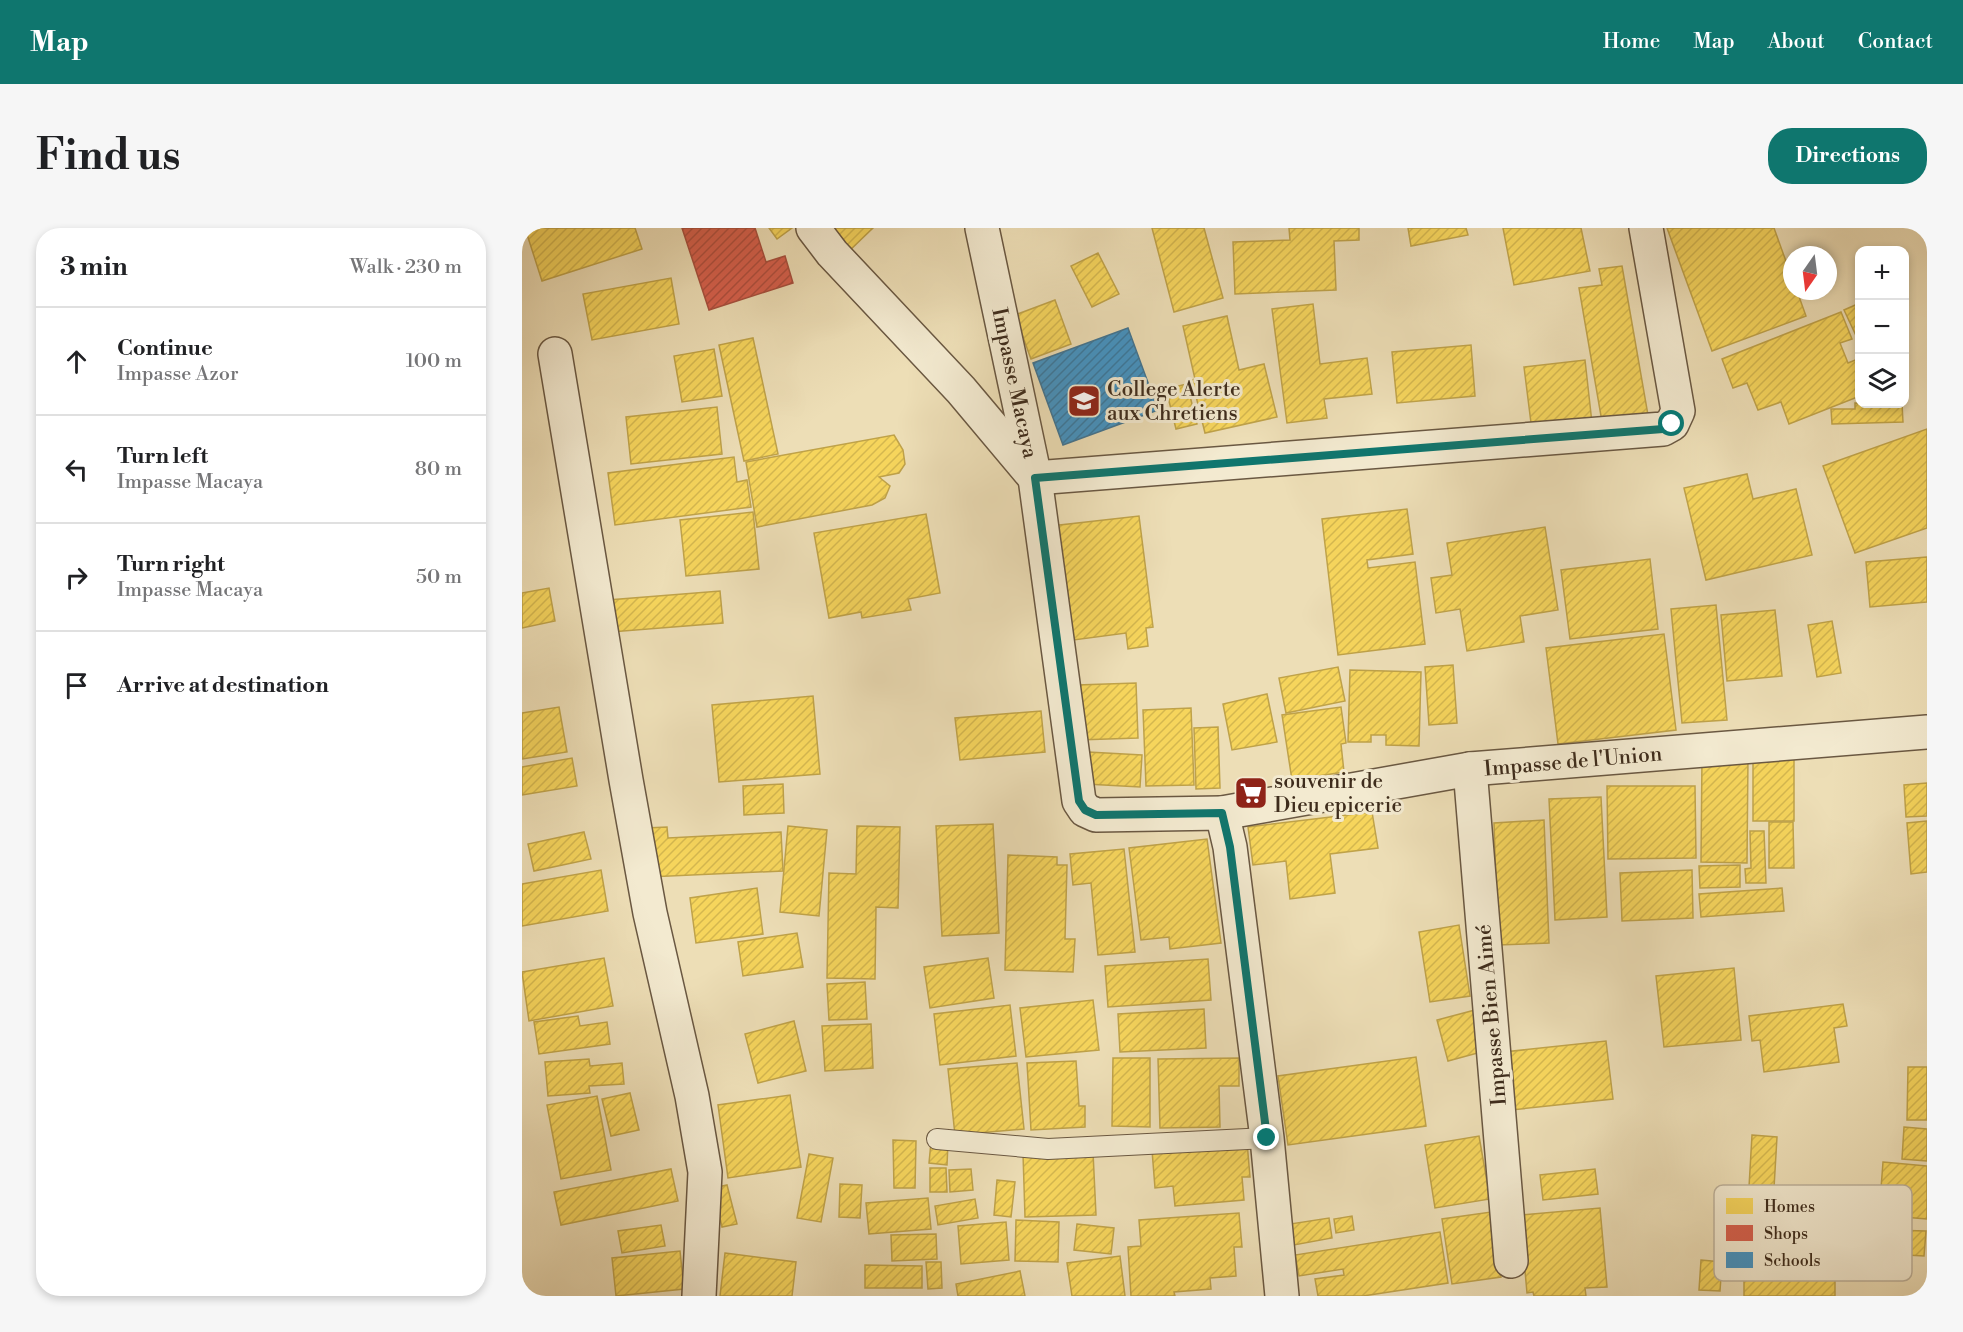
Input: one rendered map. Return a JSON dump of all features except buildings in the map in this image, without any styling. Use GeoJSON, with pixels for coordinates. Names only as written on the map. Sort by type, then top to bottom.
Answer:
{"type":"FeatureCollection","features":[{"type":"Feature","properties":{"kind":"street"},"geometry":{"type":"LineString","coordinates":[[813,228],[832,253],[961,390],[1035,478],[1663,429],[1672,424],[1678,411],[1646,228]]}},
{"type":"Feature","properties":{"kind":"street","name":"Impasse Macaya"},"geometry":{"type":"LineString","coordinates":[[982,228],[1035,478],[1079,801],[1085,810],[1096,815],[1222,813]]}},
{"type":"Feature","properties":{"kind":"street"},"geometry":{"type":"LineString","coordinates":[[555,354],[650,913],[692,1096],[705,1172],[699,1296]]}},
{"type":"Feature","properties":{"kind":"street","name":"Impasse de l'Union"},"geometry":{"type":"LineString","coordinates":[[1222,813],[1470,769],[1927,732]]}},
{"type":"Feature","properties":{"kind":"street","name":"Impasse Bien Aimé"},"geometry":{"type":"LineString","coordinates":[[1470,769],[1511,1261]]}},
{"type":"Feature","properties":{"kind":"street"},"geometry":{"type":"LineString","coordinates":[[1222,813],[1230,847],[1267,1138],[1282,1296]]}},
{"type":"Feature","properties":{"kind":"lane"},"geometry":{"type":"LineString","coordinates":[[937,1139],[1048,1149],[1267,1138]]}},
{"type":"Feature","properties":{"kind":"place","name":"College Alerte aux Chretiens"},"geometry":{"type":"Point","coordinates":[1084,401]}},
{"type":"Feature","properties":{"kind":"place","name":"souvenir de Dieu epicerie"},"geometry":{"type":"Point","coordinates":[1251,793]}},
{"type":"Feature","properties":{"kind":"route"},"geometry":{"type":"LineString","coordinates":[[1267,1138],[1230,847],[1222,813],[1096,815],[1085,810],[1079,801],[1035,478],[1663,429],[1672,424]]}}]}
